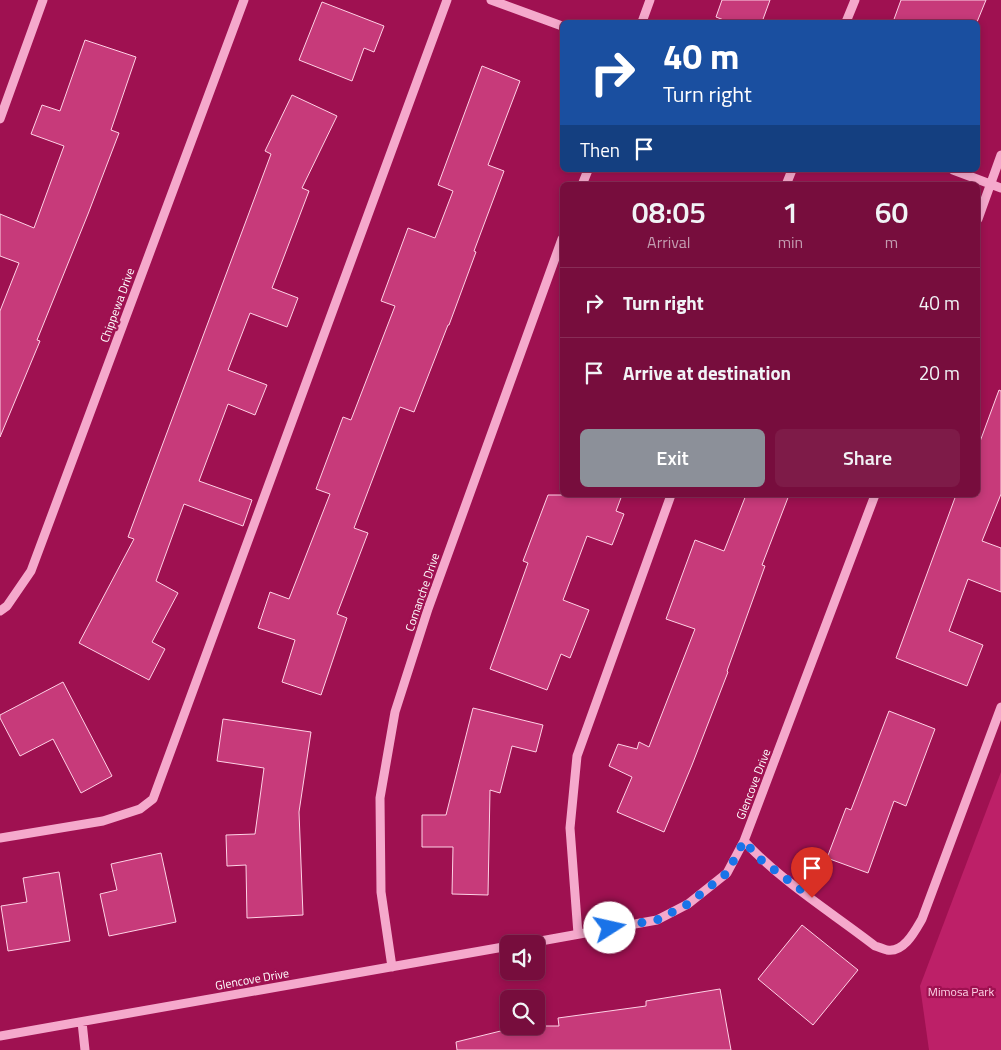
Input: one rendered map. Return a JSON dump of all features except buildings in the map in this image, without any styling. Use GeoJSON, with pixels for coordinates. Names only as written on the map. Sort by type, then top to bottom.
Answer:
{"type":"FeatureCollection","features":[{"type":"Feature","properties":{"kind":"street"},"geometry":{"type":"LineString","coordinates":[[0,119],[43,0]]}},
{"type":"Feature","properties":{"kind":"street","name":"Chippewa Drive"},"geometry":{"type":"LineString","coordinates":[[0,611],[7,606],[31,571],[244,0]]}},
{"type":"Feature","properties":{"kind":"street"},"geometry":{"type":"LineString","coordinates":[[0,838],[103,821],[140,809],[152,799],[447,0]]}},
{"type":"Feature","properties":{"kind":"street"},"geometry":{"type":"LineString","coordinates":[[491,0],[560,25]]}},
{"type":"Feature","properties":{"kind":"street"},"geometry":{"type":"LineString","coordinates":[[643,20],[650,0]]}},
{"type":"Feature","properties":{"kind":"street"},"geometry":{"type":"LineString","coordinates":[[847,20],[855,0]]}},
{"type":"Feature","properties":{"kind":"street"},"geometry":{"type":"LineString","coordinates":[[980,213],[1001,155]]}},
{"type":"Feature","properties":{"kind":"street"},"geometry":{"type":"LineString","coordinates":[[958,172],[1001,188]]}},
{"type":"Feature","properties":{"kind":"street","name":"Comanche Drive"},"geometry":{"type":"LineString","coordinates":[[392,967],[381,892],[380,798],[395,712],[428,609],[560,246]]}},
{"type":"Feature","properties":{"kind":"street"},"geometry":{"type":"LineString","coordinates":[[578,934],[570,828],[577,756],[670,497]]}},
{"type":"Feature","properties":{"kind":"street","name":"Glencove Drive"},"geometry":{"type":"LineString","coordinates":[[545,940],[657,920],[688,904],[727,873],[744,841],[874,497]]}},
{"type":"Feature","properties":{"kind":"street"},"geometry":{"type":"LineString","coordinates":[[744,841],[760,859],[875,946],[888,950],[900,948],[911,937],[922,919],[1001,707]]}},
{"type":"Feature","properties":{"kind":"street","name":"Glencove Drive"},"geometry":{"type":"LineString","coordinates":[[0,1036],[500,948]]}},
{"type":"Feature","properties":{"kind":"street"},"geometry":{"type":"LineString","coordinates":[[82,1022],[85,1050]]}},
{"type":"Feature","properties":{"kind":"green space","name":"Mimosa Park"},"geometry":{"type":"Polygon","coordinates":[[[1001,772],[1001,1050],[929,1050],[920,986],[1001,772]]]}},
{"type":"Feature","properties":{"kind":"route"},"geometry":{"type":"LineString","coordinates":[[610,928],[657,920],[688,904],[727,873],[744,841],[760,859],[812,898]]}}]}
